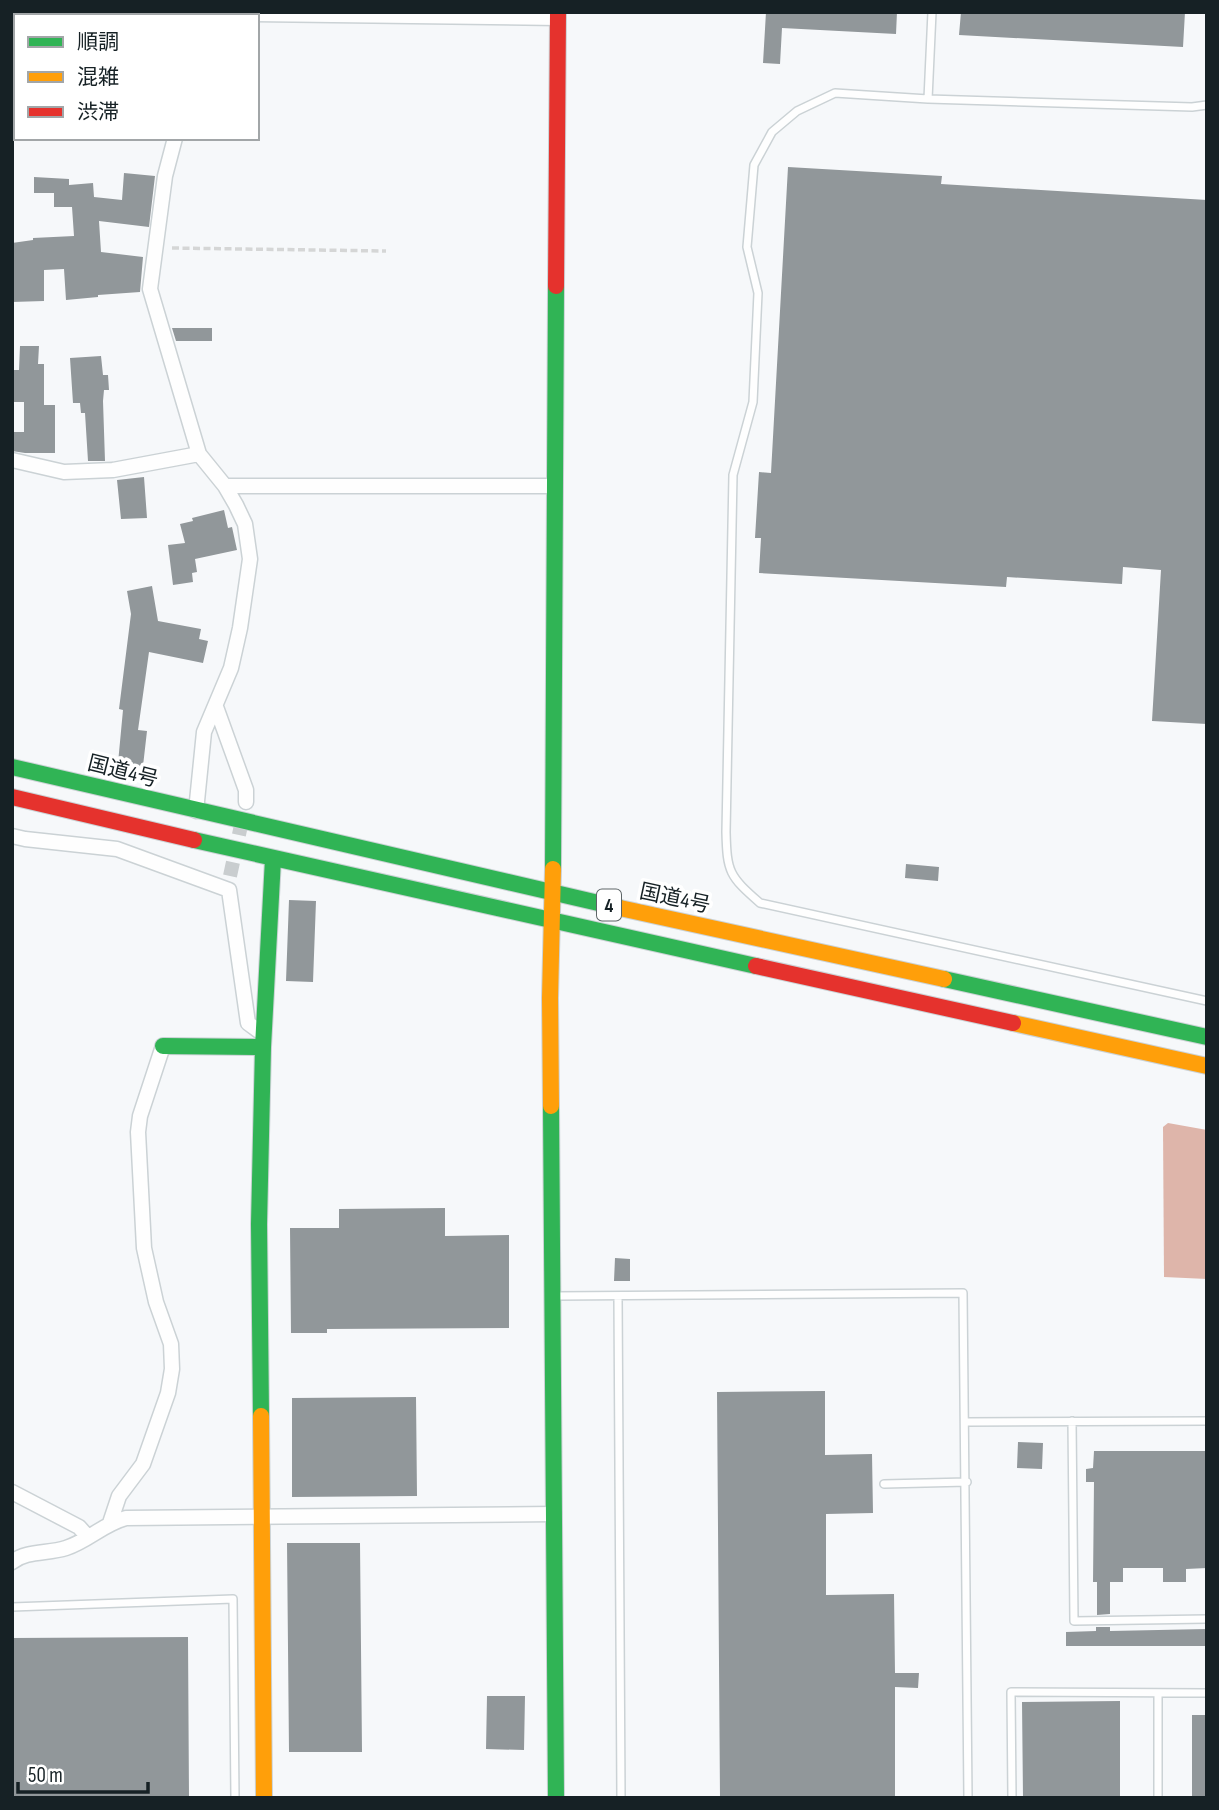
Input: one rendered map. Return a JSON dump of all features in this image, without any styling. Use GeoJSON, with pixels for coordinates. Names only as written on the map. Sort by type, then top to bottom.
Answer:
{"type":"FeatureCollection","features":[{"type":"Feature","properties":{"kind":"main road"},"geometry":{"type":"LineString","coordinates":[[556,1798],[550,998],[553,893],[558,15]]}},
{"type":"Feature","properties":{"kind":"main road","name":"国道4号"},"geometry":{"type":"LineString","coordinates":[[12,767],[553,893],[1207,1037]]}},
{"type":"Feature","properties":{"kind":"main road","name":"4"},"geometry":{"type":"LineString","coordinates":[[12,797],[273,859],[1207,1066]]}},
{"type":"Feature","properties":{"kind":"main road"},"geometry":{"type":"LineString","coordinates":[[264,1798],[260,1224],[263,1041],[273,859]]}},
{"type":"Feature","properties":{"kind":"main road"},"geometry":{"type":"LineString","coordinates":[[163,1046],[263,1041]]}},
{"type":"Feature","properties":{"kind":"street"},"geometry":{"type":"LineString","coordinates":[[259,14],[558,15]]}},
{"type":"Feature","properties":{"kind":"street"},"geometry":{"type":"LineString","coordinates":[[174,140],[165,176],[150,289],[199,454],[225,486],[245,524],[250,559],[231,668],[204,732],[196,811]]}},
{"type":"Feature","properties":{"kind":"street"},"geometry":{"type":"LineString","coordinates":[[12,460],[64,472],[113,470],[199,454]]}},
{"type":"Feature","properties":{"kind":"street"},"geometry":{"type":"LineString","coordinates":[[225,486],[554,486]]}},
{"type":"Feature","properties":{"kind":"street"},"geometry":{"type":"LineString","coordinates":[[216,707],[246,790],[246,802]]}},
{"type":"Feature","properties":{"kind":"street"},"geometry":{"type":"LineString","coordinates":[[12,836],[117,849],[230,883],[248,1023],[263,1041]]}},
{"type":"Feature","properties":{"kind":"street"},"geometry":{"type":"LineString","coordinates":[[110,1522],[119,1496],[143,1464],[169,1393],[172,1369],[170,1344],[156,1302],[144,1248],[138,1132],[142,1108],[163,1046]]}},
{"type":"Feature","properties":{"kind":"street"},"geometry":{"type":"LineString","coordinates":[[12,1492],[79,1527],[88,1537]]}},
{"type":"Feature","properties":{"kind":"street"},"geometry":{"type":"LineString","coordinates":[[12,1562],[29,1554],[67,1548],[110,1522],[126,1518],[554,1514]]}},
{"type":"Feature","properties":{"kind":"lane"},"geometry":{"type":"LineString","coordinates":[[928,99],[932,12]]}},
{"type":"Feature","properties":{"kind":"lane"},"geometry":{"type":"LineString","coordinates":[[1207,105],[1192,107],[928,99],[835,93],[797,111],[772,132],[754,165],[747,247],[758,293],[753,402],[733,475],[727,862],[736,881],[760,903],[1207,1001]]}},
{"type":"Feature","properties":{"kind":"lane"},"geometry":{"type":"LineString","coordinates":[[551,1296],[963,1293],[967,1482],[968,1798]]}},
{"type":"Feature","properties":{"kind":"lane"},"geometry":{"type":"LineString","coordinates":[[618,1296],[621,1798]]}},
{"type":"Feature","properties":{"kind":"lane"},"geometry":{"type":"LineString","coordinates":[[966,1422],[1207,1421]]}},
{"type":"Feature","properties":{"kind":"lane"},"geometry":{"type":"LineString","coordinates":[[1072,1422],[1074,1621],[1207,1619]]}},
{"type":"Feature","properties":{"kind":"lane"},"geometry":{"type":"LineString","coordinates":[[884,1484],[967,1482]]}},
{"type":"Feature","properties":{"kind":"lane"},"geometry":{"type":"LineString","coordinates":[[12,1607],[233,1599],[235,1798]]}},
{"type":"Feature","properties":{"kind":"lane"},"geometry":{"type":"LineString","coordinates":[[1012,1798],[1011,1692],[1207,1693]]}},
{"type":"Feature","properties":{"kind":"lane"},"geometry":{"type":"LineString","coordinates":[[1158,1693],[1158,1798]]}},
{"type":"Feature","properties":{"kind":"path"},"geometry":{"type":"LineString","coordinates":[[155,248],[386,251]]}},
{"type":"Feature","properties":{"kind":"shaded area"},"geometry":{"type":"Polygon","coordinates":[[[1168,1123],[1207,1130],[1207,1279],[1164,1277],[1163,1127],[1168,1123]]]}},
{"type":"Feature","properties":{"kind":"building"},"geometry":{"type":"Polygon","coordinates":[[[766,12],[897,12],[896,34],[782,28],[780,64],[763,63],[766,12]]]}},
{"type":"Feature","properties":{"kind":"building"},"geometry":{"type":"Polygon","coordinates":[[[961,12],[1185,12],[1183,47],[959,35],[961,12]]]}},
{"type":"Feature","properties":{"kind":"building"},"geometry":{"type":"Polygon","coordinates":[[[788,167],[942,176],[941,184],[1207,200],[1207,724],[1152,721],[1161,570],[1123,567],[1122,584],[1007,577],[1006,587],[759,573],[761,538],[755,538],[759,472],[771,473],[788,167]]]}},
{"type":"Feature","properties":{"kind":"building"},"geometry":{"type":"Polygon","coordinates":[[[124,173],[155,176],[149,227],[99,221],[101,252],[143,257],[140,292],[66,300],[64,269],[44,270],[44,301],[12,302],[12,243],[33,238],[74,236],[72,207],[54,207],[54,193],[34,193],[34,177],[69,179],[69,185],[93,183],[94,197],[122,200],[124,173]]]}},
{"type":"Feature","properties":{"kind":"building"},"geometry":{"type":"Polygon","coordinates":[[[172,328],[212,328],[212,341],[176,341],[172,328]]]}},
{"type":"Feature","properties":{"kind":"building"},"geometry":{"type":"Polygon","coordinates":[[[20,346],[39,346],[38,364],[44,364],[44,405],[55,405],[55,453],[12,451],[14,432],[24,432],[24,402],[12,402],[12,370],[19,370],[20,346]]]}},
{"type":"Feature","properties":{"kind":"building"},"geometry":{"type":"Polygon","coordinates":[[[101,356],[103,375],[108,375],[109,390],[104,390],[103,401],[105,461],[88,461],[85,413],[81,413],[80,403],[73,403],[70,358],[101,356]]]}},
{"type":"Feature","properties":{"kind":"building"},"geometry":{"type":"Polygon","coordinates":[[[144,477],[147,518],[121,519],[117,480],[144,477]]]}},
{"type":"Feature","properties":{"kind":"building"},"geometry":{"type":"Polygon","coordinates":[[[224,510],[228,528],[232,527],[237,550],[195,559],[197,572],[192,573],[193,582],[173,585],[168,545],[185,543],[180,524],[224,510]]]}},
{"type":"Feature","properties":{"kind":"building"},"geometry":{"type":"Polygon","coordinates":[[[152,586],[158,621],[201,629],[199,639],[208,641],[203,663],[149,652],[138,730],[147,731],[143,766],[118,763],[123,710],[119,709],[131,614],[127,591],[152,586]]]}},
{"type":"Feature","properties":{"kind":"building"},"geometry":{"type":"Polygon","coordinates":[[[906,864],[939,867],[938,881],[905,878],[906,864]]]}},
{"type":"Feature","properties":{"kind":"building"},"geometry":{"type":"Polygon","coordinates":[[[289,900],[316,901],[313,982],[286,981],[289,900]]]}},
{"type":"Feature","properties":{"kind":"building"},"geometry":{"type":"Polygon","coordinates":[[[445,1208],[445,1236],[509,1235],[509,1328],[327,1329],[327,1333],[291,1333],[290,1228],[339,1228],[339,1209],[445,1208]]]}},
{"type":"Feature","properties":{"kind":"building"},"geometry":{"type":"Polygon","coordinates":[[[615,1258],[630,1259],[630,1281],[614,1281],[615,1258]]]}},
{"type":"Feature","properties":{"kind":"building"},"geometry":{"type":"Polygon","coordinates":[[[825,1391],[825,1455],[872,1454],[873,1513],[826,1514],[826,1595],[894,1594],[895,1673],[919,1673],[918,1688],[895,1687],[895,1798],[720,1798],[717,1392],[825,1391]]]}},
{"type":"Feature","properties":{"kind":"building"},"geometry":{"type":"Polygon","coordinates":[[[416,1397],[417,1496],[292,1497],[292,1398],[416,1397]]]}},
{"type":"Feature","properties":{"kind":"building"},"geometry":{"type":"Polygon","coordinates":[[[1018,1442],[1043,1443],[1042,1469],[1017,1468],[1018,1442]]]}},
{"type":"Feature","properties":{"kind":"building"},"geometry":{"type":"Polygon","coordinates":[[[1094,1451],[1207,1451],[1207,1568],[1186,1569],[1186,1582],[1163,1582],[1163,1568],[1123,1568],[1123,1582],[1110,1582],[1110,1614],[1097,1615],[1097,1582],[1093,1582],[1094,1482],[1086,1482],[1086,1469],[1093,1468],[1094,1451]]]}},
{"type":"Feature","properties":{"kind":"building"},"geometry":{"type":"Polygon","coordinates":[[[287,1543],[360,1543],[362,1752],[289,1752],[287,1543]]]}},
{"type":"Feature","properties":{"kind":"building"},"geometry":{"type":"Polygon","coordinates":[[[1096,1627],[1110,1627],[1110,1631],[1207,1629],[1207,1646],[1066,1646],[1066,1632],[1096,1631],[1096,1627]]]}},
{"type":"Feature","properties":{"kind":"building"},"geometry":{"type":"Polygon","coordinates":[[[188,1637],[189,1798],[12,1798],[12,1638],[188,1637]]]}},
{"type":"Feature","properties":{"kind":"building"},"geometry":{"type":"Polygon","coordinates":[[[487,1696],[525,1696],[524,1750],[486,1749],[487,1696]]]}},
{"type":"Feature","properties":{"kind":"building"},"geometry":{"type":"Polygon","coordinates":[[[1120,1701],[1120,1798],[1023,1798],[1022,1702],[1120,1701]]]}},
{"type":"Feature","properties":{"kind":"building"},"geometry":{"type":"Polygon","coordinates":[[[1192,1715],[1207,1715],[1207,1798],[1192,1798],[1192,1715]]]}},
{"type":"Feature","properties":{"kind":"tunnel"},"geometry":{"type":"LineString","coordinates":[[230,876],[243,816]]}},
{"type":"Feature","properties":{"kind":"traffic: fast"},"geometry":{"type":"LineString","coordinates":[[553,869],[556,286]]}},
{"type":"Feature","properties":{"kind":"traffic: fast"},"geometry":{"type":"LineString","coordinates":[[12,767],[620,908]]}},
{"type":"Feature","properties":{"kind":"traffic: fast"},"geometry":{"type":"LineString","coordinates":[[194,840],[756,966]]}},
{"type":"Feature","properties":{"kind":"traffic: fast"},"geometry":{"type":"LineString","coordinates":[[261,1416],[259,1224],[263,1047],[273,859]]}},
{"type":"Feature","properties":{"kind":"traffic: fast"},"geometry":{"type":"LineString","coordinates":[[944,979],[1207,1037]]}},
{"type":"Feature","properties":{"kind":"traffic: fast"},"geometry":{"type":"LineString","coordinates":[[163,1046],[263,1047]]}},
{"type":"Feature","properties":{"kind":"traffic: fast"},"geometry":{"type":"LineString","coordinates":[[551,1106],[556,1798]]}},
{"type":"Feature","properties":{"kind":"traffic: slow"},"geometry":{"type":"LineString","coordinates":[[551,1106],[553,869]]}},
{"type":"Feature","properties":{"kind":"traffic: slow"},"geometry":{"type":"LineString","coordinates":[[620,908],[944,979]]}},
{"type":"Feature","properties":{"kind":"traffic: slow"},"geometry":{"type":"LineString","coordinates":[[1013,1023],[1207,1066]]}},
{"type":"Feature","properties":{"kind":"traffic: slow"},"geometry":{"type":"LineString","coordinates":[[261,1416],[264,1798]]}},
{"type":"Feature","properties":{"kind":"traffic: jam"},"geometry":{"type":"LineString","coordinates":[[556,286],[558,12]]}},
{"type":"Feature","properties":{"kind":"traffic: jam"},"geometry":{"type":"LineString","coordinates":[[12,797],[194,840]]}},
{"type":"Feature","properties":{"kind":"traffic: jam"},"geometry":{"type":"LineString","coordinates":[[756,966],[1013,1023]]}}]}
